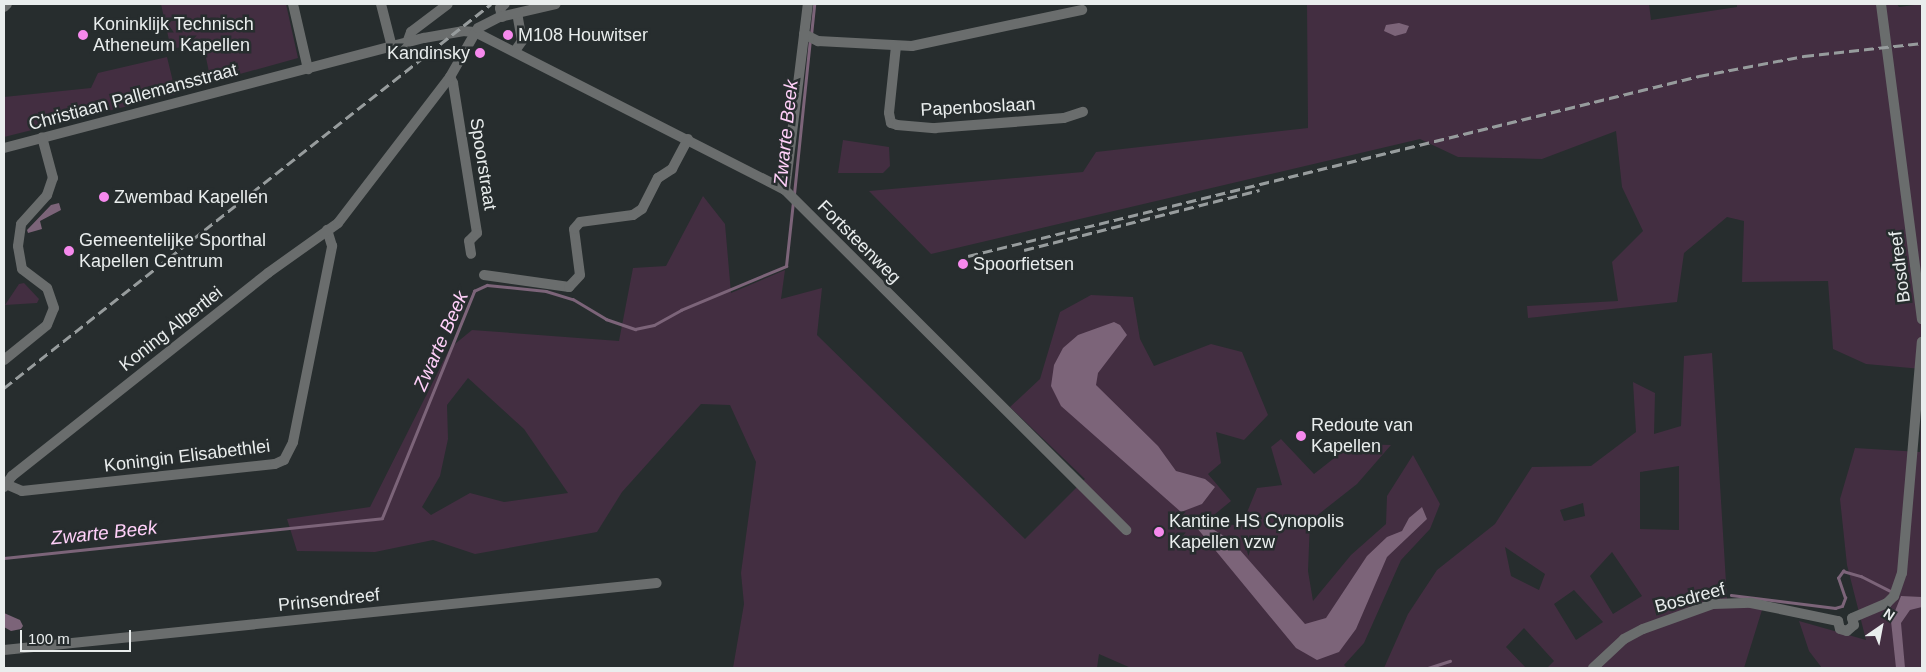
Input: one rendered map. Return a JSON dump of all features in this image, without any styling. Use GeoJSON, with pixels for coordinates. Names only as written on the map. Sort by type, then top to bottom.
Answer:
{"type":"FeatureCollection","features":[{"type":"Feature","properties":{"kind":"street"},"geometry":{"type":"LineString","coordinates":[[4,7],[7,4]]}},
{"type":"Feature","properties":{"kind":"street"},"geometry":{"type":"LineString","coordinates":[[293,4],[308,69]]}},
{"type":"Feature","properties":{"kind":"street"},"geometry":{"type":"LineString","coordinates":[[381,4],[392,47]]}},
{"type":"Feature","properties":{"kind":"street"},"geometry":{"type":"LineString","coordinates":[[407,43],[411,32],[448,4]]}},
{"type":"Feature","properties":{"kind":"street"},"geometry":{"type":"LineString","coordinates":[[502,17],[500,8],[505,4]]}},
{"type":"Feature","properties":{"kind":"street"},"geometry":{"type":"LineString","coordinates":[[475,32],[502,17],[556,4]]}},
{"type":"Feature","properties":{"kind":"street"},"geometry":{"type":"LineString","coordinates":[[785,190],[808,4]]}},
{"type":"Feature","properties":{"kind":"street","name":"Bosdreef"},"geometry":{"type":"LineString","coordinates":[[1881,4],[1922,319]]}},
{"type":"Feature","properties":{"kind":"street"},"geometry":{"type":"LineString","coordinates":[[804,34],[818,41],[912,46],[1082,10]]}},
{"type":"Feature","properties":{"kind":"street"},"geometry":{"type":"LineString","coordinates":[[515,51],[522,41],[517,14]]}},
{"type":"Feature","properties":{"kind":"street"},"geometry":{"type":"LineString","coordinates":[[424,38],[425,23]]}},
{"type":"Feature","properties":{"kind":"street","name":"Christiaan Pallemansstraat"},"geometry":{"type":"LineString","coordinates":[[4,148],[424,38],[462,31],[475,32]]}},
{"type":"Feature","properties":{"kind":"street","name":"Fortsteenweg"},"geometry":{"type":"LineString","coordinates":[[475,32],[688,138],[785,190],[1126,530]]}},
{"type":"Feature","properties":{"kind":"street","name":"Koning Albertlei"},"geometry":{"type":"LineString","coordinates":[[6,486],[16,473],[327,230],[347,212],[450,77],[475,32]]}},
{"type":"Feature","properties":{"kind":"street","name":"Papenboslaan"},"geometry":{"type":"LineString","coordinates":[[896,46],[889,113],[891,123],[935,128],[1064,118],[1084,112]]}},
{"type":"Feature","properties":{"kind":"street","name":"Spoorstraat"},"geometry":{"type":"LineString","coordinates":[[450,77],[453,83],[477,233],[469,241],[470,254]]}},
{"type":"Feature","properties":{"kind":"street"},"geometry":{"type":"LineString","coordinates":[[4,360],[47,325],[54,308],[47,288],[22,269],[18,246],[21,224],[47,195],[53,178],[42,137]]}},
{"type":"Feature","properties":{"kind":"street"},"geometry":{"type":"LineString","coordinates":[[484,275],[569,287],[580,275],[574,229],[580,222],[633,215],[642,209],[658,178],[672,169],[688,138]]}},
{"type":"Feature","properties":{"kind":"street","name":"Koningin Elisabethlei"},"geometry":{"type":"LineString","coordinates":[[6,486],[22,491],[275,464],[284,460],[293,442],[332,246],[327,230]]}},
{"type":"Feature","properties":{"kind":"street","name":"Bosdreef"},"geometry":{"type":"LineString","coordinates":[[1593,668],[1624,639],[1643,629],[1713,604],[1751,603],[1838,621],[1840,629],[1846,631],[1854,625],[1852,618],[1887,603],[1894,596],[1902,573],[1922,342]]}},
{"type":"Feature","properties":{"kind":"street","name":"Prinsendreef"},"geometry":{"type":"LineString","coordinates":[[4,650],[657,583]]}},
{"type":"Feature","properties":{"kind":"shaded area"},"geometry":{"type":"Polygon","coordinates":[[[161,4],[286,4],[298,58],[211,82],[203,43],[171,49],[161,4]]]}},
{"type":"Feature","properties":{"kind":"shaded area"},"geometry":{"type":"Polygon","coordinates":[[[1307,4],[1649,4],[1651,20],[1737,7],[1737,4],[1897,4],[1899,7],[1922,4],[1922,369],[1866,364],[1833,349],[1828,281],[1742,282],[1744,221],[1727,217],[1684,253],[1677,302],[1528,318],[1527,306],[1618,301],[1612,262],[1643,231],[1622,187],[1616,131],[1542,159],[1458,157],[1420,139],[931,254],[869,191],[1083,172],[1096,152],[1308,128],[1307,4]]]}},
{"type":"Feature","properties":{"kind":"shaded area"},"geometry":{"type":"Polygon","coordinates":[[[1399,23],[1409,26],[1406,33],[1395,36],[1384,31],[1386,25],[1399,23]]]}},
{"type":"Feature","properties":{"kind":"shaded area"},"geometry":{"type":"Polygon","coordinates":[[[167,57],[176,94],[4,137],[4,97],[91,88],[98,73],[167,57]]]}},
{"type":"Feature","properties":{"kind":"shaded area"},"geometry":{"type":"Polygon","coordinates":[[[843,140],[889,147],[890,166],[883,173],[838,173],[843,140]]]}},
{"type":"Feature","properties":{"kind":"shaded area"},"geometry":{"type":"Polygon","coordinates":[[[703,196],[725,224],[731,293],[785,270],[781,299],[822,288],[817,335],[1025,539],[1085,479],[1010,407],[1040,379],[1060,312],[1091,295],[1133,297],[1140,339],[1154,366],[1211,344],[1242,352],[1268,415],[1244,440],[1216,432],[1221,463],[1208,474],[1231,501],[1209,519],[1241,527],[1257,488],[1282,485],[1271,447],[1281,439],[1314,474],[1352,444],[1391,445],[1357,484],[1310,521],[1308,571],[1313,601],[1351,555],[1386,524],[1387,496],[1413,455],[1440,504],[1430,529],[1401,560],[1364,643],[1344,665],[1347,668],[1131,668],[1099,654],[1097,668],[733,668],[744,604],[741,573],[756,462],[730,405],[701,404],[622,492],[597,532],[475,554],[433,540],[375,552],[297,551],[287,519],[370,507],[450,348],[472,330],[619,341],[633,268],[666,266],[703,196]],[[468,378],[447,405],[448,439],[440,476],[422,507],[431,515],[470,493],[504,502],[568,493],[524,429],[468,378]]]}},
{"type":"Feature","properties":{"kind":"shaded area"},"geometry":{"type":"Polygon","coordinates":[[[59,203],[61,210],[40,221],[42,229],[28,233],[27,230],[51,205],[59,203]]]}},
{"type":"Feature","properties":{"kind":"shaded area"},"geometry":{"type":"Polygon","coordinates":[[[24,283],[39,299],[37,303],[5,305],[19,284],[24,283]]]}},
{"type":"Feature","properties":{"kind":"shaded area"},"geometry":{"type":"Polygon","coordinates":[[[1114,322],[1120,325],[1127,335],[1098,373],[1096,385],[1158,446],[1176,471],[1205,479],[1215,487],[1202,504],[1181,512],[1061,406],[1051,386],[1054,365],[1063,348],[1078,335],[1114,322]]]}},
{"type":"Feature","properties":{"kind":"shaded area"},"geometry":{"type":"Polygon","coordinates":[[[1712,353],[1727,599],[1762,610],[1744,668],[1547,668],[1554,661],[1524,628],[1506,647],[1526,668],[1384,668],[1408,614],[1437,570],[1495,524],[1532,467],[1591,466],[1636,432],[1633,382],[1655,393],[1654,434],[1681,426],[1684,356],[1712,353]],[[1679,466],[1640,472],[1640,529],[1679,530],[1679,466]],[[1583,503],[1560,510],[1564,521],[1585,516],[1583,503]],[[1505,547],[1511,576],[1539,590],[1545,574],[1505,547]],[[1612,552],[1590,576],[1613,614],[1642,596],[1612,552]],[[1574,590],[1554,604],[1576,640],[1603,622],[1574,590]]]}},
{"type":"Feature","properties":{"kind":"shaded area"},"geometry":{"type":"Polygon","coordinates":[[[1922,378],[1922,668],[1822,668],[1809,651],[1799,621],[1866,640],[1847,565],[1840,499],[1855,448],[1920,452],[1922,378]]]}},
{"type":"Feature","properties":{"kind":"shaded area"},"geometry":{"type":"Polygon","coordinates":[[[1422,507],[1427,519],[1387,557],[1356,629],[1339,652],[1317,660],[1296,648],[1197,528],[1211,528],[1232,541],[1305,624],[1326,618],[1367,556],[1387,537],[1402,531],[1409,518],[1422,507]]]}},
{"type":"Feature","properties":{"kind":"shaded area"},"geometry":{"type":"Polygon","coordinates":[[[1901,596],[1922,597],[1922,607],[1910,610],[1901,623],[1905,668],[1896,668],[1891,621],[1901,596]]]}},
{"type":"Feature","properties":{"kind":"shaded area"},"geometry":{"type":"Polygon","coordinates":[[[4,613],[20,620],[23,626],[21,629],[11,631],[4,627],[4,613]]]}},
{"type":"Feature","properties":{"kind":"waterway","name":"Zwarte Beek"},"geometry":{"type":"LineString","coordinates":[[811,35],[814,4]]}},
{"type":"Feature","properties":{"kind":"waterway","name":"Zwarte Beek"},"geometry":{"type":"LineString","coordinates":[[794,194],[810,40]]}},
{"type":"Feature","properties":{"kind":"waterway","name":"Zwarte Beek"},"geometry":{"type":"LineString","coordinates":[[4,558],[382,518],[474,291],[487,285],[546,291],[573,299],[606,319],[635,329],[654,325],[681,310],[786,266],[793,202]]}},
{"type":"Feature","properties":{"kind":"waterway"},"geometry":{"type":"LineString","coordinates":[[1731,595],[1835,608],[1842,606],[1845,598],[1838,578],[1843,571],[1861,576],[1891,591]]}},
{"type":"Feature","properties":{"kind":"waterway"},"geometry":{"type":"LineString","coordinates":[[1428,668],[1450,661]]}},
{"type":"Feature","properties":{"kind":"railway"},"geometry":{"type":"LineString","coordinates":[[4,388],[491,4]]}},
{"type":"Feature","properties":{"kind":"railway"},"geometry":{"type":"LineString","coordinates":[[968,256],[1699,76],[1804,56],[1922,43]]}},
{"type":"Feature","properties":{"kind":"railway"},"geometry":{"type":"LineString","coordinates":[[1024,250],[1259,190]]}},
{"type":"Feature","properties":{"kind":"place","name":"Koninklijk Technisch Atheneum Kapellen"},"geometry":{"type":"Point","coordinates":[83,35]}},
{"type":"Feature","properties":{"kind":"place","name":"M108 Houwitser"},"geometry":{"type":"Point","coordinates":[508,35]}},
{"type":"Feature","properties":{"kind":"place","name":"Kandinsky"},"geometry":{"type":"Point","coordinates":[480,53]}},
{"type":"Feature","properties":{"kind":"place","name":"Zwembad Kapellen"},"geometry":{"type":"Point","coordinates":[104,197]}},
{"type":"Feature","properties":{"kind":"place","name":"Gemeentelijke Sporthal Kapellen Centrum"},"geometry":{"type":"Point","coordinates":[69,251]}},
{"type":"Feature","properties":{"kind":"place","name":"Spoorfietsen"},"geometry":{"type":"Point","coordinates":[963,264]}},
{"type":"Feature","properties":{"kind":"place","name":"Redoute van Kapellen"},"geometry":{"type":"Point","coordinates":[1301,436]}},
{"type":"Feature","properties":{"kind":"place","name":"Kantine HS Cynopolis Kapellen vzw"},"geometry":{"type":"Point","coordinates":[1159,532]}}]}
